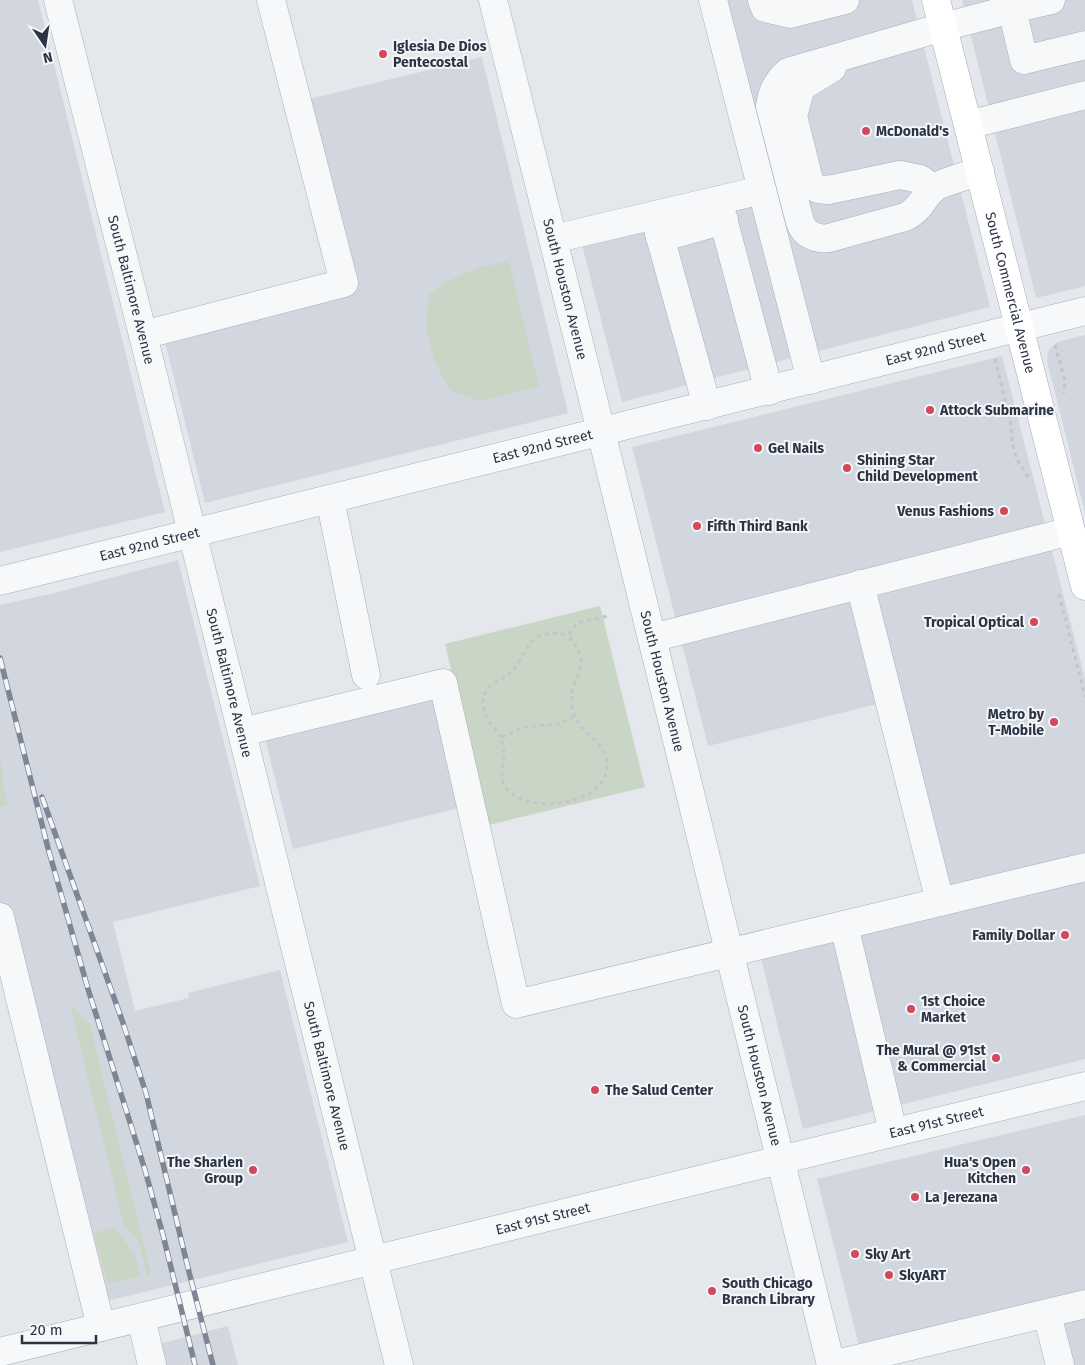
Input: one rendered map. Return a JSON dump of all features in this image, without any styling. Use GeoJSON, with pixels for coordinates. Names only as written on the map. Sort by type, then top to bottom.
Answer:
{"type":"FeatureCollection","features":[{"type":"Feature","properties":{"kind":"main road","name":"South Commercial Avenue"},"geometry":{"type":"LineString","coordinates":[[936,0],[1077,539],[1085,586]]}},
{"type":"Feature","properties":{"kind":"street"},"geometry":{"type":"LineString","coordinates":[[144,335],[344,283],[271,0]]}},
{"type":"Feature","properties":{"kind":"street","name":"South Houston Avenue"},"geometry":{"type":"LineString","coordinates":[[493,0],[831,1365]]}},
{"type":"Feature","properties":{"kind":"street"},"geometry":{"type":"LineString","coordinates":[[713,0],[811,380]]}},
{"type":"Feature","properties":{"kind":"street"},"geometry":{"type":"LineString","coordinates":[[762,0],[765,8],[790,14],[845,0]]}},
{"type":"Feature","properties":{"kind":"street"},"geometry":{"type":"LineString","coordinates":[[980,171],[933,188],[912,214],[829,238],[820,238],[808,234],[802,229],[770,106],[771,96],[780,78],[788,72],[943,27],[1011,5],[1051,0]]}},
{"type":"Feature","properties":{"kind":"street","name":"South Baltimore Avenue"},"geometry":{"type":"LineString","coordinates":[[64,2],[144,335],[399,1365]]}},
{"type":"Feature","properties":{"kind":"street"},"geometry":{"type":"LineString","coordinates":[[1011,5],[1024,60],[1085,45]]}},
{"type":"Feature","properties":{"kind":"street"},"geometry":{"type":"LineString","coordinates":[[859,51],[801,87],[793,116],[810,184],[818,189],[828,190],[900,175],[920,179],[933,188]]}},
{"type":"Feature","properties":{"kind":"street"},"geometry":{"type":"LineString","coordinates":[[968,125],[1085,95]]}},
{"type":"Feature","properties":{"kind":"street"},"geometry":{"type":"LineString","coordinates":[[553,239],[657,227],[721,210],[762,190]]}},
{"type":"Feature","properties":{"kind":"street"},"geometry":{"type":"LineString","coordinates":[[721,210],[769,390]]}},
{"type":"Feature","properties":{"kind":"street"},"geometry":{"type":"LineString","coordinates":[[657,227],[706,406]]}},
{"type":"Feature","properties":{"kind":"street","name":"East 92nd Street"},"geometry":{"type":"LineString","coordinates":[[0,581],[1085,311]]}},
{"type":"Feature","properties":{"kind":"street"},"geometry":{"type":"LineString","coordinates":[[330,499],[366,675]]}},
{"type":"Feature","properties":{"kind":"street"},"geometry":{"type":"LineString","coordinates":[[652,638],[860,584],[1077,539]]}},
{"type":"Feature","properties":{"kind":"street"},"geometry":{"type":"LineString","coordinates":[[860,584],[940,902]]}},
{"type":"Feature","properties":{"kind":"street"},"geometry":{"type":"LineString","coordinates":[[242,732],[444,683],[516,1004],[1085,867]]}},
{"type":"Feature","properties":{"kind":"street"},"geometry":{"type":"LineString","coordinates":[[0,916],[101,1327]]}},
{"type":"Feature","properties":{"kind":"street"},"geometry":{"type":"LineString","coordinates":[[844,925],[894,1132]]}},
{"type":"Feature","properties":{"kind":"street","name":"East 91st Street"},"geometry":{"type":"LineString","coordinates":[[0,1352],[1085,1086]]}},
{"type":"Feature","properties":{"kind":"street"},"geometry":{"type":"LineString","coordinates":[[831,1365],[1085,1304]]}},
{"type":"Feature","properties":{"kind":"street"},"geometry":{"type":"LineString","coordinates":[[1047,1314],[1060,1365]]}},
{"type":"Feature","properties":{"kind":"street"},"geometry":{"type":"LineString","coordinates":[[141,1318],[152,1365]]}},
{"type":"Feature","properties":{"kind":"path"},"geometry":{"type":"LineString","coordinates":[[568,635],[577,623],[608,616]]}},
{"type":"Feature","properties":{"kind":"path"},"geometry":{"type":"LineString","coordinates":[[559,633],[568,635],[578,647],[582,660],[571,696],[574,716],[582,729],[603,750],[607,767],[601,786],[585,797],[569,802],[529,802],[515,796],[504,786],[502,737],[484,714],[484,695],[494,682],[511,673],[534,639],[544,634],[559,633]]}},
{"type":"Feature","properties":{"kind":"path"},"geometry":{"type":"LineString","coordinates":[[502,737],[524,727],[559,724],[574,716]]}},
{"type":"Feature","properties":{"kind":"shaded area"},"geometry":{"type":"Polygon","coordinates":[[[0,0],[38,0],[165,512],[0,552],[0,0]]]}},
{"type":"Feature","properties":{"kind":"shaded area"},"geometry":{"type":"Polygon","coordinates":[[[713,0],[912,0],[990,307],[622,402],[579,233],[762,189],[713,0]]]}},
{"type":"Feature","properties":{"kind":"shaded area"},"geometry":{"type":"Polygon","coordinates":[[[962,0],[1085,0],[1085,286],[1036,298],[962,0]]]}},
{"type":"Feature","properties":{"kind":"shaded area"},"geometry":{"type":"Polygon","coordinates":[[[482,57],[568,413],[205,503],[162,330],[344,283],[297,102],[482,57]]]}},
{"type":"Feature","properties":{"kind":"shaded area"},"geometry":{"type":"Polygon","coordinates":[[[1085,335],[1085,512],[1047,361],[1048,351],[1057,342],[1085,335]]]}},
{"type":"Feature","properties":{"kind":"shaded area"},"geometry":{"type":"Polygon","coordinates":[[[1002,356],[1085,679],[1085,1059],[803,1129],[758,946],[940,902],[889,701],[708,746],[632,447],[1002,356]]]}},
{"type":"Feature","properties":{"kind":"shaded area"},"geometry":{"type":"Polygon","coordinates":[[[178,560],[260,886],[113,922],[135,1011],[189,998],[188,993],[280,970],[348,1242],[95,1304],[0,917],[0,605],[54,593],[178,560]]]}},
{"type":"Feature","properties":{"kind":"shaded area"},"geometry":{"type":"Polygon","coordinates":[[[443,683],[471,805],[293,849],[262,727],[443,683]]]}},
{"type":"Feature","properties":{"kind":"shaded area"},"geometry":{"type":"Polygon","coordinates":[[[1085,1115],[1085,1365],[1060,1365],[1047,1314],[862,1358],[817,1179],[1085,1115]]]}},
{"type":"Feature","properties":{"kind":"shaded area"},"geometry":{"type":"Polygon","coordinates":[[[228,1326],[238,1365],[152,1365],[148,1347],[228,1326]]]}},
{"type":"Feature","properties":{"kind":"green space"},"geometry":{"type":"Polygon","coordinates":[[[509,261],[539,387],[480,401],[449,390],[434,359],[426,327],[429,295],[445,282],[478,268],[509,261]]]}},
{"type":"Feature","properties":{"kind":"green space"},"geometry":{"type":"Polygon","coordinates":[[[600,606],[645,787],[489,825],[445,644],[600,606]]]}},
{"type":"Feature","properties":{"kind":"green space"},"geometry":{"type":"Polygon","coordinates":[[[0,761],[4,778],[2,782],[8,805],[0,807],[0,761]]]}},
{"type":"Feature","properties":{"kind":"green space"},"geometry":{"type":"Polygon","coordinates":[[[70,1005],[90,1025],[151,1274],[147,1275],[139,1242],[124,1226],[70,1005]]]}},
{"type":"Feature","properties":{"kind":"green space"},"geometry":{"type":"Polygon","coordinates":[[[114,1227],[135,1254],[140,1276],[108,1284],[95,1236],[97,1232],[114,1227]]]}},
{"type":"Feature","properties":{"kind":"railway"},"geometry":{"type":"LineString","coordinates":[[0,658],[48,848],[88,989],[145,1170],[195,1365]]}},
{"type":"Feature","properties":{"kind":"railway"},"geometry":{"type":"LineString","coordinates":[[42,797],[122,1020],[146,1093],[213,1365]]}},
{"type":"Feature","properties":{"kind":"place","name":"Iglesia De Dios Pentecostal"},"geometry":{"type":"Point","coordinates":[383,54]}},
{"type":"Feature","properties":{"kind":"place","name":"McDonald's"},"geometry":{"type":"Point","coordinates":[866,131]}},
{"type":"Feature","properties":{"kind":"place","name":"Attock Submarine"},"geometry":{"type":"Point","coordinates":[930,410]}},
{"type":"Feature","properties":{"kind":"place","name":"Gel Nails"},"geometry":{"type":"Point","coordinates":[758,448]}},
{"type":"Feature","properties":{"kind":"place","name":"Shining Star Child Development"},"geometry":{"type":"Point","coordinates":[847,468]}},
{"type":"Feature","properties":{"kind":"place","name":"Venus Fashions"},"geometry":{"type":"Point","coordinates":[1004,511]}},
{"type":"Feature","properties":{"kind":"place","name":"Fifth Third Bank"},"geometry":{"type":"Point","coordinates":[697,526]}},
{"type":"Feature","properties":{"kind":"place","name":"Tropical Optical"},"geometry":{"type":"Point","coordinates":[1034,622]}},
{"type":"Feature","properties":{"kind":"place","name":"Metro by T-Mobile"},"geometry":{"type":"Point","coordinates":[1054,722]}},
{"type":"Feature","properties":{"kind":"place","name":"Family Dollar"},"geometry":{"type":"Point","coordinates":[1065,935]}},
{"type":"Feature","properties":{"kind":"place","name":"1st Choice Market"},"geometry":{"type":"Point","coordinates":[911,1009]}},
{"type":"Feature","properties":{"kind":"place","name":"The Mural @ 91st & Commercial"},"geometry":{"type":"Point","coordinates":[996,1058]}},
{"type":"Feature","properties":{"kind":"place","name":"The Salud Center"},"geometry":{"type":"Point","coordinates":[595,1090]}},
{"type":"Feature","properties":{"kind":"place","name":"The Sharlen Group"},"geometry":{"type":"Point","coordinates":[253,1170]}},
{"type":"Feature","properties":{"kind":"place","name":"Hua's Open Kitchen"},"geometry":{"type":"Point","coordinates":[1026,1170]}},
{"type":"Feature","properties":{"kind":"place","name":"La Jerezana"},"geometry":{"type":"Point","coordinates":[915,1197]}},
{"type":"Feature","properties":{"kind":"place","name":"Sky Art"},"geometry":{"type":"Point","coordinates":[855,1254]}},
{"type":"Feature","properties":{"kind":"place","name":"SkyART"},"geometry":{"type":"Point","coordinates":[889,1275]}},
{"type":"Feature","properties":{"kind":"place","name":"South Chicago Branch Library"},"geometry":{"type":"Point","coordinates":[712,1291]}}]}
